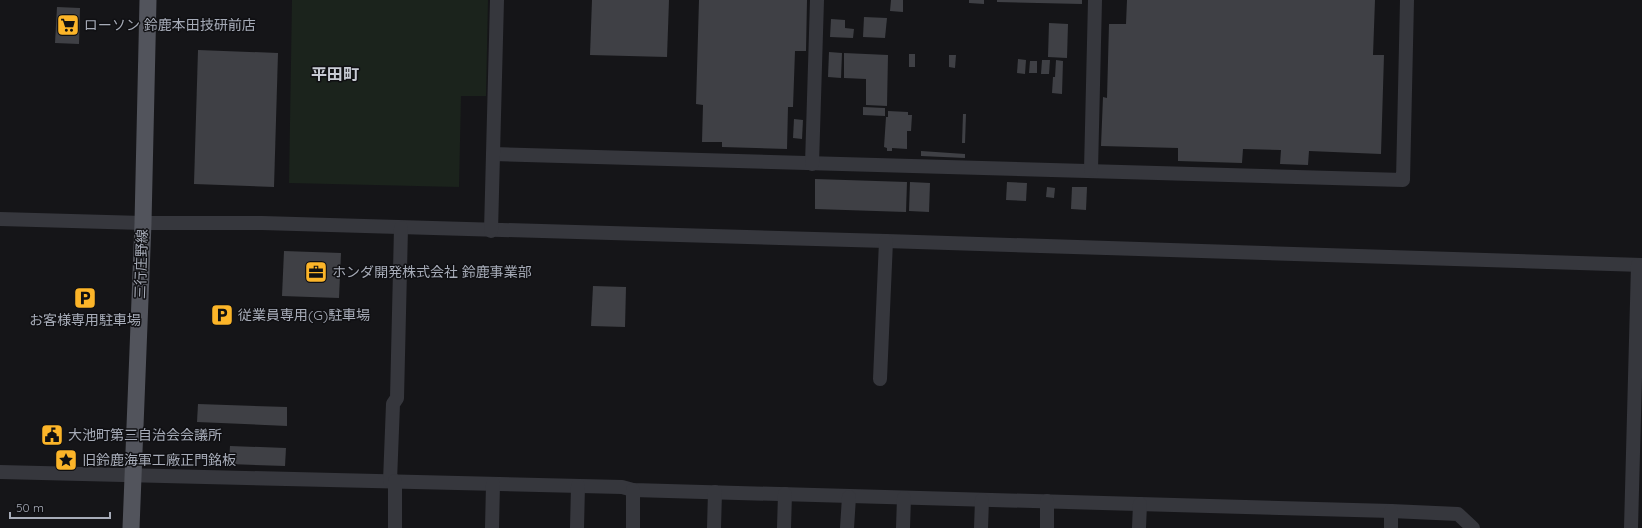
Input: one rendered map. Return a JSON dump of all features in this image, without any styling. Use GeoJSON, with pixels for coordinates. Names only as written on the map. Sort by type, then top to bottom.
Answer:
{"type":"FeatureCollection","features":[{"type":"Feature","properties":{"kind":"main road","name":"三行庄野線"},"geometry":{"type":"LineString","coordinates":[[131,528],[143,223],[148,0]]}},
{"type":"Feature","properties":{"kind":"street"},"geometry":{"type":"LineString","coordinates":[[491,231],[497,0]]}},
{"type":"Feature","properties":{"kind":"street"},"geometry":{"type":"LineString","coordinates":[[812,164],[817,0]]}},
{"type":"Feature","properties":{"kind":"street"},"geometry":{"type":"LineString","coordinates":[[1091,170],[1095,0]]}},
{"type":"Feature","properties":{"kind":"street"},"geometry":{"type":"LineString","coordinates":[[493,154],[1404,180],[1407,0]]}},
{"type":"Feature","properties":{"kind":"street"},"geometry":{"type":"LineString","coordinates":[[0,219],[143,223],[262,223],[1640,265],[1631,528]]}},
{"type":"Feature","properties":{"kind":"street"},"geometry":{"type":"LineString","coordinates":[[395,528],[393,481],[393,404],[397,398],[402,228]]}},
{"type":"Feature","properties":{"kind":"street"},"geometry":{"type":"LineString","coordinates":[[880,379],[886,241]]}},
{"type":"Feature","properties":{"kind":"street"},"geometry":{"type":"LineString","coordinates":[[0,472],[622,487],[633,490],[1391,511],[1458,514],[1473,528]]}},
{"type":"Feature","properties":{"kind":"street"},"geometry":{"type":"LineString","coordinates":[[492,528],[493,484]]}},
{"type":"Feature","properties":{"kind":"street"},"geometry":{"type":"LineString","coordinates":[[576,528],[578,486]]}},
{"type":"Feature","properties":{"kind":"street"},"geometry":{"type":"LineString","coordinates":[[633,490],[633,528]]}},
{"type":"Feature","properties":{"kind":"street"},"geometry":{"type":"LineString","coordinates":[[714,528],[715,492]]}},
{"type":"Feature","properties":{"kind":"street"},"geometry":{"type":"LineString","coordinates":[[784,528],[785,494]]}},
{"type":"Feature","properties":{"kind":"street"},"geometry":{"type":"LineString","coordinates":[[847,528],[849,496]]}},
{"type":"Feature","properties":{"kind":"street"},"geometry":{"type":"LineString","coordinates":[[903,528],[904,498]]}},
{"type":"Feature","properties":{"kind":"street"},"geometry":{"type":"LineString","coordinates":[[981,528],[982,500]]}},
{"type":"Feature","properties":{"kind":"street"},"geometry":{"type":"LineString","coordinates":[[1047,501],[1047,528]]}},
{"type":"Feature","properties":{"kind":"street"},"geometry":{"type":"LineString","coordinates":[[1139,528],[1140,504]]}},
{"type":"Feature","properties":{"kind":"street"},"geometry":{"type":"LineString","coordinates":[[1391,511],[1391,528]]}},
{"type":"Feature","properties":{"kind":"shaded area"},"geometry":{"type":"Polygon","coordinates":[[[292,0],[488,0],[486,96],[461,96],[459,187],[289,183],[292,0]]]}},
{"type":"Feature","properties":{"kind":"building"},"geometry":{"type":"Polygon","coordinates":[[[592,0],[669,0],[667,57],[590,55],[592,0]]]}},
{"type":"Feature","properties":{"kind":"building"},"geometry":{"type":"Polygon","coordinates":[[[699,0],[807,0],[806,51],[795,51],[793,107],[788,107],[787,149],[722,147],[722,142],[702,142],[703,105],[696,104],[699,0]]]}},
{"type":"Feature","properties":{"kind":"building"},"geometry":{"type":"Polygon","coordinates":[[[891,0],[903,0],[903,12],[890,11],[891,0]]]}},
{"type":"Feature","properties":{"kind":"building"},"geometry":{"type":"Polygon","coordinates":[[[969,0],[984,0],[984,4],[969,3],[969,0]]]}},
{"type":"Feature","properties":{"kind":"building"},"geometry":{"type":"Polygon","coordinates":[[[997,0],[1082,0],[1082,4],[997,2],[997,0]]]}},
{"type":"Feature","properties":{"kind":"building"},"geometry":{"type":"Polygon","coordinates":[[[1127,0],[1375,0],[1373,55],[1384,55],[1381,154],[1309,151],[1308,165],[1280,164],[1281,150],[1243,149],[1242,163],[1178,161],[1178,148],[1101,146],[1103,97],[1107,98],[1109,24],[1126,24],[1127,0]]]}},
{"type":"Feature","properties":{"kind":"building","name":"ローソン 鈴鹿本田技研前店"},"geometry":{"type":"Polygon","coordinates":[[[57,7],[80,8],[79,44],[55,43],[57,7]]]}},
{"type":"Feature","properties":{"kind":"building"},"geometry":{"type":"Polygon","coordinates":[[[864,17],[887,18],[885,38],[863,37],[864,17]]]}},
{"type":"Feature","properties":{"kind":"building"},"geometry":{"type":"Polygon","coordinates":[[[831,19],[845,20],[845,28],[854,29],[853,38],[830,37],[831,19]]]}},
{"type":"Feature","properties":{"kind":"building"},"geometry":{"type":"Polygon","coordinates":[[[1049,23],[1068,24],[1067,58],[1048,57],[1049,23]]]}},
{"type":"Feature","properties":{"kind":"building"},"geometry":{"type":"Polygon","coordinates":[[[198,50],[278,53],[274,187],[194,184],[198,50]]]}},
{"type":"Feature","properties":{"kind":"building"},"geometry":{"type":"Polygon","coordinates":[[[829,52],[842,53],[841,78],[828,77],[829,52]]]}},
{"type":"Feature","properties":{"kind":"building"},"geometry":{"type":"Polygon","coordinates":[[[844,53],[888,55],[887,106],[866,105],[866,79],[844,78],[844,53]]]}},
{"type":"Feature","properties":{"kind":"building"},"geometry":{"type":"Polygon","coordinates":[[[909,54],[915,54],[915,67],[909,67],[909,54]]]}},
{"type":"Feature","properties":{"kind":"building"},"geometry":{"type":"Polygon","coordinates":[[[949,55],[956,55],[955,68],[949,67],[949,55]]]}},
{"type":"Feature","properties":{"kind":"building"},"geometry":{"type":"Polygon","coordinates":[[[1018,59],[1026,60],[1025,74],[1017,73],[1018,59]]]}},
{"type":"Feature","properties":{"kind":"building"},"geometry":{"type":"Polygon","coordinates":[[[1042,60],[1050,60],[1049,74],[1041,74],[1042,60]]]}},
{"type":"Feature","properties":{"kind":"building"},"geometry":{"type":"Polygon","coordinates":[[[1056,60],[1063,61],[1062,94],[1052,93],[1056,60]]]}},
{"type":"Feature","properties":{"kind":"building"},"geometry":{"type":"Polygon","coordinates":[[[1030,61],[1037,61],[1037,73],[1029,73],[1030,61]]]}},
{"type":"Feature","properties":{"kind":"building"},"geometry":{"type":"Polygon","coordinates":[[[863,107],[885,108],[885,116],[863,115],[863,107]]]}},
{"type":"Feature","properties":{"kind":"building"},"geometry":{"type":"Polygon","coordinates":[[[888,111],[908,112],[908,115],[912,115],[911,131],[907,131],[907,149],[892,148],[892,151],[887,151],[887,148],[884,147],[886,117],[888,117],[888,111]]]}},
{"type":"Feature","properties":{"kind":"building"},"geometry":{"type":"Polygon","coordinates":[[[963,114],[966,114],[965,143],[962,143],[963,114]]]}},
{"type":"Feature","properties":{"kind":"building"},"geometry":{"type":"Polygon","coordinates":[[[794,119],[803,120],[802,139],[793,138],[794,119]]]}},
{"type":"Feature","properties":{"kind":"building"},"geometry":{"type":"Polygon","coordinates":[[[921,151],[965,154],[965,158],[921,156],[921,151]]]}},
{"type":"Feature","properties":{"kind":"building"},"geometry":{"type":"Polygon","coordinates":[[[815,179],[907,182],[906,212],[815,209],[815,179]]]}},
{"type":"Feature","properties":{"kind":"building"},"geometry":{"type":"Polygon","coordinates":[[[910,182],[930,183],[929,212],[909,211],[910,182]]]}},
{"type":"Feature","properties":{"kind":"building"},"geometry":{"type":"Polygon","coordinates":[[[1007,182],[1027,183],[1026,201],[1006,200],[1007,182]]]}},
{"type":"Feature","properties":{"kind":"building"},"geometry":{"type":"Polygon","coordinates":[[[1047,187],[1055,188],[1054,198],[1046,197],[1047,187]]]}},
{"type":"Feature","properties":{"kind":"building"},"geometry":{"type":"Polygon","coordinates":[[[1072,187],[1087,187],[1086,210],[1071,209],[1072,187]]]}},
{"type":"Feature","properties":{"kind":"building"},"geometry":{"type":"Polygon","coordinates":[[[284,251],[341,253],[339,298],[282,296],[284,251]]]}},
{"type":"Feature","properties":{"kind":"building"},"geometry":{"type":"Polygon","coordinates":[[[593,286],[626,287],[625,327],[591,326],[593,286]]]}},
{"type":"Feature","properties":{"kind":"building"},"geometry":{"type":"Polygon","coordinates":[[[198,404],[287,407],[287,426],[197,422],[198,404]]]}},
{"type":"Feature","properties":{"kind":"building","name":"大池町第三自治会会議所"},"geometry":{"type":"Polygon","coordinates":[[[42,429],[63,430],[62,441],[41,440],[42,429]]]}},
{"type":"Feature","properties":{"kind":"building"},"geometry":{"type":"Polygon","coordinates":[[[230,446],[286,448],[285,466],[229,464],[230,446]]]}},
{"type":"Feature","properties":{"kind":"place","name":"ローソン 鈴鹿本田技研前店"},"geometry":{"type":"Point","coordinates":[68,25]}},
{"type":"Feature","properties":{"kind":"place","name":"ホンダ開発株式会社 鈴鹿事業部"},"geometry":{"type":"Point","coordinates":[316,272]}},
{"type":"Feature","properties":{"kind":"place","name":"お客様専用駐車場"},"geometry":{"type":"Point","coordinates":[85,298]}},
{"type":"Feature","properties":{"kind":"place","name":"従業員専用(G)駐車場"},"geometry":{"type":"Point","coordinates":[222,315]}},
{"type":"Feature","properties":{"kind":"place","name":"大池町第三自治会会議所"},"geometry":{"type":"Point","coordinates":[52,435]}},
{"type":"Feature","properties":{"kind":"place","name":"旧鈴鹿海軍工廠正門銘板"},"geometry":{"type":"Point","coordinates":[66,460]}},
{"type":"Feature","properties":{"kind":"district","name":"平田町"},"geometry":{"type":"Point","coordinates":[335,74]}}]}
